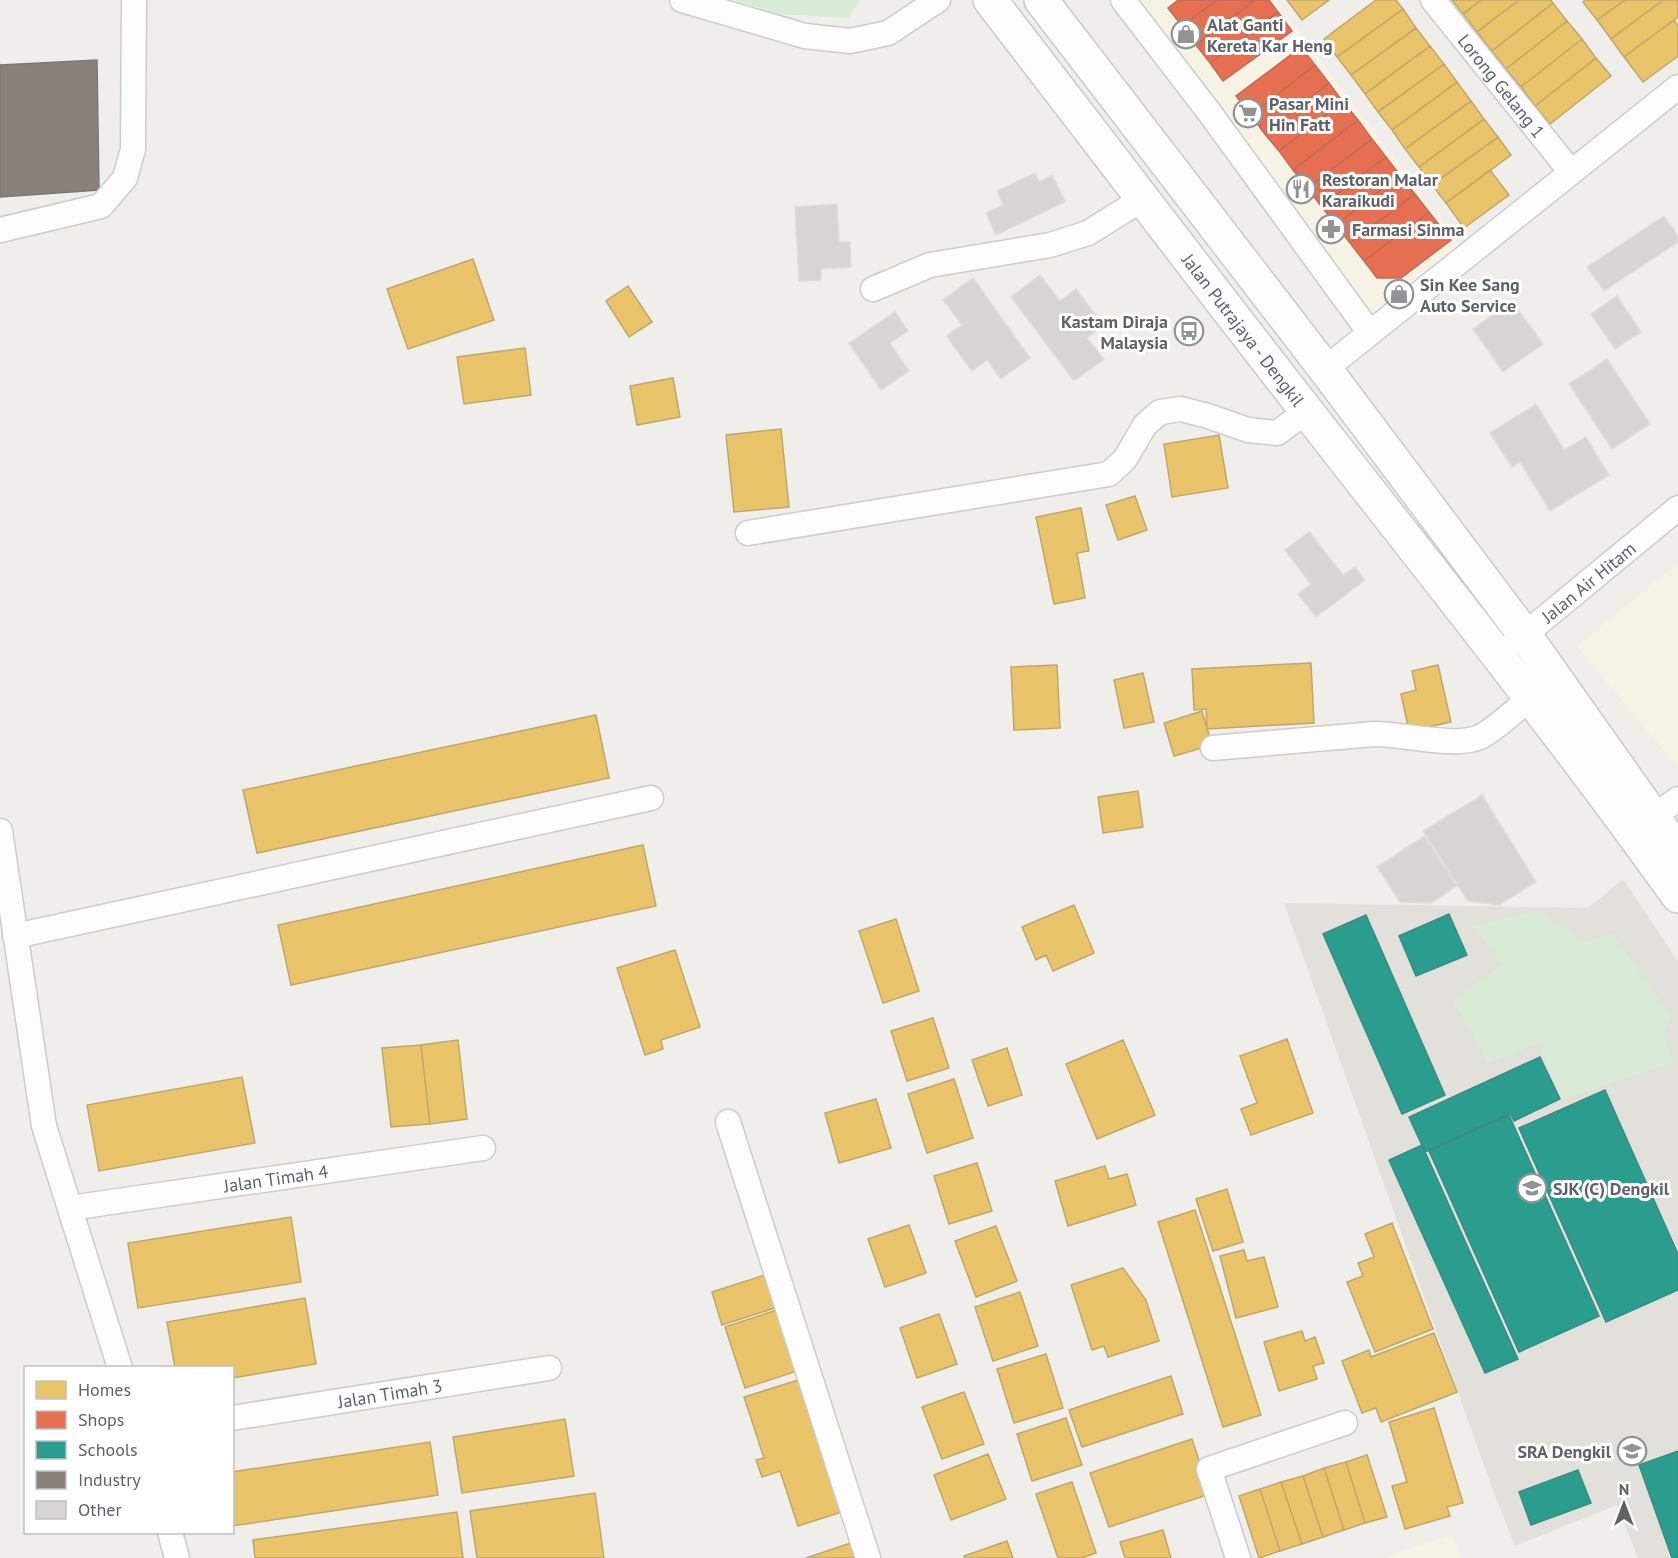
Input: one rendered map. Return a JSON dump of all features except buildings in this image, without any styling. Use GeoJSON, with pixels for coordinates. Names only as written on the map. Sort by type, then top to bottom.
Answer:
{"type":"FeatureCollection","features":[{"type":"Feature","properties":{"kind":"main road","name":"Jalan Putrajaya - Dengkil"},"geometry":{"type":"LineString","coordinates":[[990,0],[1531,697],[1678,896]]}},
{"type":"Feature","properties":{"kind":"main road"},"geometry":{"type":"LineString","coordinates":[[1041,0],[1325,369],[1524,634],[1665,808],[1678,852]]}},
{"type":"Feature","properties":{"kind":"street"},"geometry":{"type":"LineString","coordinates":[[0,230],[101,206],[125,178],[133,149],[134,0]]}},
{"type":"Feature","properties":{"kind":"street"},"geometry":{"type":"LineString","coordinates":[[682,0],[805,36],[850,41],[888,33],[938,0]]}},
{"type":"Feature","properties":{"kind":"street"},"geometry":{"type":"LineString","coordinates":[[1123,0],[1209,112],[1370,333]]}},
{"type":"Feature","properties":{"kind":"street","name":"Lorong Gelang 1"},"geometry":{"type":"LineString","coordinates":[[1433,0],[1571,172]]}},
{"type":"Feature","properties":{"kind":"street"},"geometry":{"type":"LineString","coordinates":[[1325,369],[1678,87]]}},
{"type":"Feature","properties":{"kind":"street"},"geometry":{"type":"LineString","coordinates":[[873,289],[930,265],[1050,245],[1088,233],[1144,198]]}},
{"type":"Feature","properties":{"kind":"street"},"geometry":{"type":"LineString","coordinates":[[748,532],[1109,474],[1125,459],[1145,425],[1160,412],[1181,409],[1248,430],[1277,433],[1307,411]]}},
{"type":"Feature","properties":{"kind":"street","name":"Jalan Air Hitam"},"geometry":{"type":"LineString","coordinates":[[1500,657],[1524,634],[1678,508]]}},
{"type":"Feature","properties":{"kind":"street"},"geometry":{"type":"LineString","coordinates":[[1212,748],[1375,734],[1395,734],[1460,742],[1477,738],[1494,728],[1531,697]]}},
{"type":"Feature","properties":{"kind":"street"},"geometry":{"type":"LineString","coordinates":[[15,936],[651,798]]}},
{"type":"Feature","properties":{"kind":"street"},"geometry":{"type":"LineString","coordinates":[[1,845],[44,1126],[119,1366]]}},
{"type":"Feature","properties":{"kind":"street"},"geometry":{"type":"LineString","coordinates":[[728,1122],[868,1558]]}},
{"type":"Feature","properties":{"kind":"street","name":"Jalan Timah 4"},"geometry":{"type":"LineString","coordinates":[[70,1208],[483,1148]]}},
{"type":"Feature","properties":{"kind":"street","name":"Jalan Timah 3"},"geometry":{"type":"LineString","coordinates":[[234,1418],[549,1368]]}},
{"type":"Feature","properties":{"kind":"street"},"geometry":{"type":"LineString","coordinates":[[1238,1558],[1209,1469],[1345,1423]]}},
{"type":"Feature","properties":{"kind":"street"},"geometry":{"type":"LineString","coordinates":[[170,1534],[177,1558]]}},
{"type":"Feature","properties":{"kind":"shaded area"},"geometry":{"type":"Polygon","coordinates":[[[1136,0],[1275,0],[1461,247],[1373,318],[1136,0]]]}},
{"type":"Feature","properties":{"kind":"shaded area"},"geometry":{"type":"Polygon","coordinates":[[[1678,563],[1678,765],[1677,766],[1577,646],[1678,563]]]}},
{"type":"Feature","properties":{"kind":"shaded area","name":"SJK (C) Dengkil"},"geometry":{"type":"Polygon","coordinates":[[[1623,879],[1678,962],[1678,1558],[1638,1558],[1617,1505],[1515,1546],[1492,1488],[1284,903],[1588,908],[1623,879]]]}},
{"type":"Feature","properties":{"kind":"shaded area"},"geometry":{"type":"Polygon","coordinates":[[[1452,1535],[1460,1558],[1380,1558],[1452,1535]]]}},
{"type":"Feature","properties":{"kind":"green space"},"geometry":{"type":"Polygon","coordinates":[[[733,0],[860,0],[848,18],[780,14],[733,0]]]}},
{"type":"Feature","properties":{"kind":"green space"},"geometry":{"type":"Polygon","coordinates":[[[1536,910],[1585,942],[1613,934],[1671,1016],[1663,1034],[1674,1062],[1562,1100],[1538,1043],[1488,1064],[1453,1000],[1503,964],[1472,926],[1536,910]]]}},
{"type":"Feature","properties":{"kind":"place","name":"Alat Ganti Kereta Kar Heng"},"geometry":{"type":"Point","coordinates":[1186,34]}},
{"type":"Feature","properties":{"kind":"place","name":"Pasar Mini Hin Fatt"},"geometry":{"type":"Point","coordinates":[1248,113]}},
{"type":"Feature","properties":{"kind":"place","name":"Restoran Malar Karaikudi"},"geometry":{"type":"Point","coordinates":[1301,189]}},
{"type":"Feature","properties":{"kind":"place","name":"Farmasi Sinma"},"geometry":{"type":"Point","coordinates":[1331,229]}},
{"type":"Feature","properties":{"kind":"place","name":"Sin Kee Sang Auto Service"},"geometry":{"type":"Point","coordinates":[1399,294]}},
{"type":"Feature","properties":{"kind":"place","name":"Kastam Diraja Malaysia"},"geometry":{"type":"Point","coordinates":[1189,331]}},
{"type":"Feature","properties":{"kind":"place","name":"SJK (C) Dengkil"},"geometry":{"type":"Point","coordinates":[1532,1188]}},
{"type":"Feature","properties":{"kind":"place","name":"SRA Dengkil"},"geometry":{"type":"Point","coordinates":[1632,1451]}}]}
